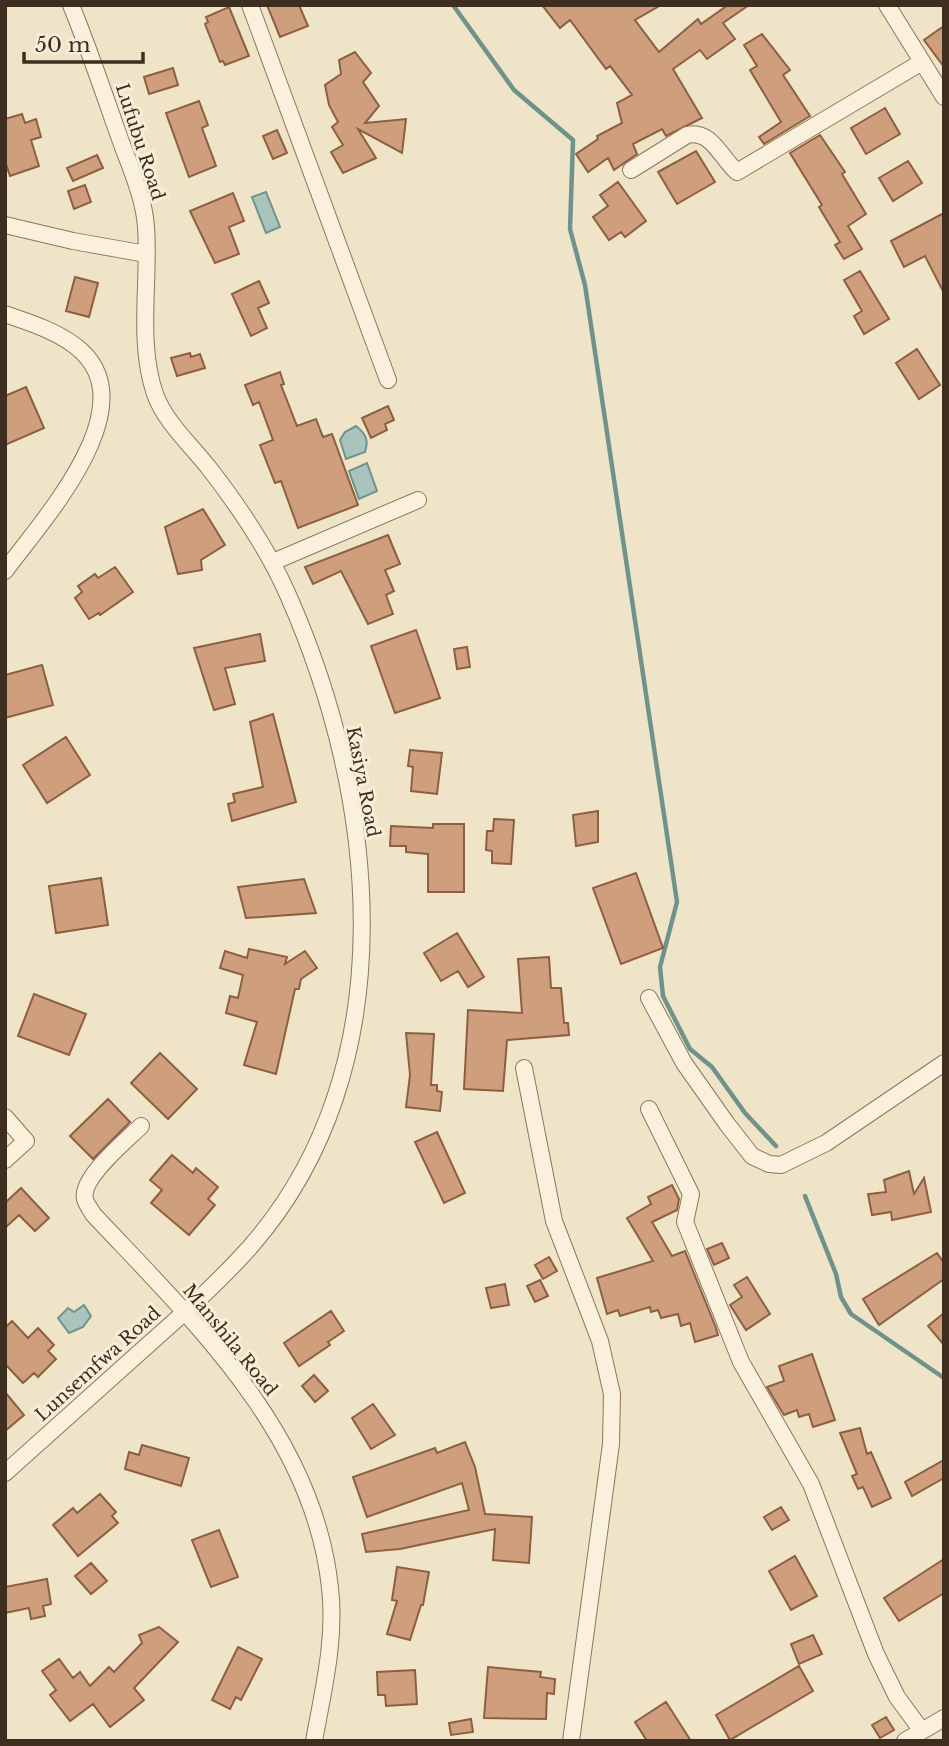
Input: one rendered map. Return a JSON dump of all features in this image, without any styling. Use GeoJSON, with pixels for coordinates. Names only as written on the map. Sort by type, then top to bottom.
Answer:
{"type":"FeatureCollection","features":[{"type":"Feature","properties":{"kind":"street","name":"Lufubu Road"},"geometry":{"type":"LineString","coordinates":[[71,5],[134,179],[146,223],[146,254]]}},
{"type":"Feature","properties":{"kind":"street"},"geometry":{"type":"LineString","coordinates":[[250,5],[388,380]]}},
{"type":"Feature","properties":{"kind":"street"},"geometry":{"type":"LineString","coordinates":[[887,5],[944,97]]}},
{"type":"Feature","properties":{"kind":"street"},"geometry":{"type":"LineString","coordinates":[[631,170],[696,132],[705,136],[737,172],[922,62]]}},
{"type":"Feature","properties":{"kind":"street"},"geometry":{"type":"LineString","coordinates":[[5,225],[72,241],[146,254]]}},
{"type":"Feature","properties":{"kind":"street","name":"Kasiya Road"},"geometry":{"type":"LineString","coordinates":[[146,254],[148,369],[156,398],[174,426],[230,496],[273,562],[315,665],[336,734],[356,837],[362,898],[362,977],[349,1054],[328,1117],[295,1187],[251,1245],[184,1312]]}},
{"type":"Feature","properties":{"kind":"street"},"geometry":{"type":"LineString","coordinates":[[5,314],[46,330],[75,346],[97,371],[104,402],[96,434],[69,484],[5,572]]}},
{"type":"Feature","properties":{"kind":"street"},"geometry":{"type":"LineString","coordinates":[[273,562],[418,500]]}},
{"type":"Feature","properties":{"kind":"street"},"geometry":{"type":"LineString","coordinates":[[649,998],[678,1053],[727,1124],[751,1156],[769,1164],[781,1164],[826,1143],[944,1063]]}},
{"type":"Feature","properties":{"kind":"street"},"geometry":{"type":"LineString","coordinates":[[524,1068],[554,1220],[600,1341],[612,1394],[611,1444],[571,1741]]}},
{"type":"Feature","properties":{"kind":"street"},"geometry":{"type":"LineString","coordinates":[[649,1109],[691,1194],[684,1222],[741,1362],[811,1484],[876,1654],[897,1697],[922,1731]]}},
{"type":"Feature","properties":{"kind":"street"},"geometry":{"type":"LineString","coordinates":[[5,1117],[26,1141],[5,1160]]}},
{"type":"Feature","properties":{"kind":"street","name":"Manshila Road"},"geometry":{"type":"LineString","coordinates":[[141,1126],[86,1185],[85,1200],[93,1214],[184,1312],[254,1395],[288,1454],[316,1523],[330,1588],[331,1650],[314,1741]]}},
{"type":"Feature","properties":{"kind":"street","name":"Lunsemfwa Road"},"geometry":{"type":"LineString","coordinates":[[5,1473],[184,1312]]}},
{"type":"Feature","properties":{"kind":"street"},"geometry":{"type":"LineString","coordinates":[[905,1741],[944,1718]]}},
{"type":"Feature","properties":{"kind":"water"},"geometry":{"type":"Polygon","coordinates":[[[266,192],[280,227],[266,233],[252,197],[266,192]]]}},
{"type":"Feature","properties":{"kind":"water"},"geometry":{"type":"Polygon","coordinates":[[[356,426],[366,438],[365,452],[346,459],[340,440],[345,432],[356,426]]]}},
{"type":"Feature","properties":{"kind":"water"},"geometry":{"type":"Polygon","coordinates":[[[367,463],[377,491],[359,499],[349,471],[367,463]]]}},
{"type":"Feature","properties":{"kind":"water"},"geometry":{"type":"Polygon","coordinates":[[[84,1305],[91,1316],[83,1327],[69,1333],[58,1318],[68,1308],[74,1312],[84,1305]]]}},
{"type":"Feature","properties":{"kind":"building"},"geometry":{"type":"Polygon","coordinates":[[[267,5],[299,5],[308,26],[280,37],[267,5]]]}},
{"type":"Feature","properties":{"kind":"building"},"geometry":{"type":"Polygon","coordinates":[[[542,5],[661,5],[635,20],[659,52],[698,19],[701,24],[728,5],[749,5],[723,23],[735,39],[707,59],[700,50],[673,69],[702,118],[666,136],[662,129],[633,144],[637,154],[614,170],[608,158],[588,172],[576,154],[598,139],[597,136],[622,123],[617,103],[632,95],[610,66],[606,69],[570,20],[560,28],[542,5]]]}},
{"type":"Feature","properties":{"kind":"building"},"geometry":{"type":"Polygon","coordinates":[[[229,7],[249,56],[225,65],[223,61],[220,62],[205,24],[208,22],[206,17],[229,7]]]}},
{"type":"Feature","properties":{"kind":"building"},"geometry":{"type":"Polygon","coordinates":[[[944,26],[944,67],[924,40],[944,26]]]}},
{"type":"Feature","properties":{"kind":"building"},"geometry":{"type":"Polygon","coordinates":[[[762,34],[790,70],[783,75],[810,116],[764,144],[759,137],[781,122],[750,70],[757,66],[744,45],[762,34]]]}},
{"type":"Feature","properties":{"kind":"building"},"geometry":{"type":"Polygon","coordinates":[[[355,52],[371,73],[363,82],[379,106],[365,123],[406,119],[402,153],[358,129],[376,158],[343,173],[331,152],[343,145],[332,127],[338,122],[329,105],[325,85],[341,74],[339,60],[355,52]]]}},
{"type":"Feature","properties":{"kind":"building"},"geometry":{"type":"Polygon","coordinates":[[[173,68],[178,85],[149,94],[144,77],[173,68]]]}},
{"type":"Feature","properties":{"kind":"building"},"geometry":{"type":"Polygon","coordinates":[[[199,101],[208,125],[202,128],[216,166],[189,177],[166,113],[199,101]]]}},
{"type":"Feature","properties":{"kind":"building"},"geometry":{"type":"Polygon","coordinates":[[[885,108],[900,134],[866,154],[851,128],[885,108]]]}},
{"type":"Feature","properties":{"kind":"building"},"geometry":{"type":"Polygon","coordinates":[[[22,114],[25,123],[36,119],[41,137],[31,140],[39,166],[10,176],[5,161],[5,119],[22,114]]]}},
{"type":"Feature","properties":{"kind":"building"},"geometry":{"type":"Polygon","coordinates":[[[277,130],[287,153],[273,159],[263,136],[277,130]]]}},
{"type":"Feature","properties":{"kind":"building"},"geometry":{"type":"Polygon","coordinates":[[[820,135],[845,172],[842,174],[866,214],[848,226],[862,249],[844,259],[835,245],[840,242],[819,207],[822,205],[790,153],[820,135]]]}},
{"type":"Feature","properties":{"kind":"building"},"geometry":{"type":"Polygon","coordinates":[[[696,151],[715,182],[677,204],[658,172],[696,151]]]}},
{"type":"Feature","properties":{"kind":"building"},"geometry":{"type":"Polygon","coordinates":[[[97,155],[103,168],[73,181],[67,168],[97,155]]]}},
{"type":"Feature","properties":{"kind":"building"},"geometry":{"type":"Polygon","coordinates":[[[908,161],[922,183],[893,201],[879,178],[908,161]]]}},
{"type":"Feature","properties":{"kind":"building"},"geometry":{"type":"Polygon","coordinates":[[[618,182],[646,221],[625,237],[621,232],[609,240],[593,217],[608,206],[600,195],[618,182]]]}},
{"type":"Feature","properties":{"kind":"building"},"geometry":{"type":"Polygon","coordinates":[[[85,185],[91,202],[74,209],[68,191],[85,185]]]}},
{"type":"Feature","properties":{"kind":"building"},"geometry":{"type":"Polygon","coordinates":[[[233,193],[244,221],[229,227],[239,254],[215,263],[190,211],[233,193]]]}},
{"type":"Feature","properties":{"kind":"building"},"geometry":{"type":"Polygon","coordinates":[[[944,213],[944,293],[925,256],[904,267],[891,241],[944,213]]]}},
{"type":"Feature","properties":{"kind":"building"},"geometry":{"type":"Polygon","coordinates":[[[860,271],[889,319],[864,334],[854,316],[862,311],[844,280],[860,271]]]}},
{"type":"Feature","properties":{"kind":"building"},"geometry":{"type":"Polygon","coordinates":[[[75,277],[98,283],[89,317],[66,311],[75,277]]]}},
{"type":"Feature","properties":{"kind":"building"},"geometry":{"type":"Polygon","coordinates":[[[259,281],[269,303],[258,308],[267,328],[251,336],[232,294],[259,281]]]}},
{"type":"Feature","properties":{"kind":"building"},"geometry":{"type":"Polygon","coordinates":[[[917,349],[940,385],[919,399],[896,363],[917,349]]]}},
{"type":"Feature","properties":{"kind":"building"},"geometry":{"type":"Polygon","coordinates":[[[190,353],[191,357],[200,354],[205,368],[177,376],[171,358],[190,353]]]}},
{"type":"Feature","properties":{"kind":"building"},"geometry":{"type":"Polygon","coordinates":[[[280,372],[284,384],[281,385],[297,426],[316,419],[323,437],[332,434],[358,505],[298,528],[281,481],[275,483],[260,445],[273,440],[259,402],[253,405],[245,385],[280,372]]]}},
{"type":"Feature","properties":{"kind":"building"},"geometry":{"type":"Polygon","coordinates":[[[26,387],[44,428],[5,445],[5,396],[26,387]]]}},
{"type":"Feature","properties":{"kind":"building"},"geometry":{"type":"Polygon","coordinates":[[[388,406],[394,420],[385,424],[387,430],[371,438],[362,418],[388,406]]]}},
{"type":"Feature","properties":{"kind":"building"},"geometry":{"type":"Polygon","coordinates":[[[203,509],[225,545],[201,560],[202,570],[178,574],[165,527],[203,509]]]}},
{"type":"Feature","properties":{"kind":"building"},"geometry":{"type":"Polygon","coordinates":[[[388,535],[400,564],[385,570],[394,591],[386,595],[393,614],[368,624],[341,571],[313,584],[305,567],[388,535]]]}},
{"type":"Feature","properties":{"kind":"building"},"geometry":{"type":"Polygon","coordinates":[[[115,567],[133,592],[100,615],[99,613],[89,619],[75,598],[82,592],[78,586],[95,574],[98,578],[115,567]]]}},
{"type":"Feature","properties":{"kind":"building"},"geometry":{"type":"Polygon","coordinates":[[[416,630],[440,698],[395,713],[371,646],[416,630]]]}},
{"type":"Feature","properties":{"kind":"building"},"geometry":{"type":"Polygon","coordinates":[[[260,634],[265,661],[225,668],[235,704],[214,710],[194,648],[260,634]]]}},
{"type":"Feature","properties":{"kind":"building"},"geometry":{"type":"Polygon","coordinates":[[[467,647],[470,667],[457,669],[454,649],[467,647]]]}},
{"type":"Feature","properties":{"kind":"building"},"geometry":{"type":"Polygon","coordinates":[[[42,665],[53,705],[5,718],[5,675],[42,665]]]}},
{"type":"Feature","properties":{"kind":"building"},"geometry":{"type":"Polygon","coordinates":[[[273,714],[296,802],[232,821],[228,804],[235,802],[233,794],[263,787],[250,722],[273,714]]]}},
{"type":"Feature","properties":{"kind":"building"},"geometry":{"type":"Polygon","coordinates":[[[66,737],[90,775],[47,803],[23,765],[66,737]]]}},
{"type":"Feature","properties":{"kind":"building"},"geometry":{"type":"Polygon","coordinates":[[[410,750],[442,753],[437,794],[411,791],[413,767],[408,766],[410,750]]]}},
{"type":"Feature","properties":{"kind":"building"},"geometry":{"type":"Polygon","coordinates":[[[598,811],[598,842],[576,846],[573,815],[598,811]]]}},
{"type":"Feature","properties":{"kind":"building"},"geometry":{"type":"Polygon","coordinates":[[[494,819],[514,820],[511,864],[492,863],[492,851],[486,850],[487,831],[493,831],[494,819]]]}},
{"type":"Feature","properties":{"kind":"building"},"geometry":{"type":"Polygon","coordinates":[[[433,824],[464,824],[464,892],[428,892],[428,854],[406,852],[406,846],[390,846],[391,826],[433,828],[433,824]]]}},
{"type":"Feature","properties":{"kind":"building"},"geometry":{"type":"Polygon","coordinates":[[[636,873],[663,948],[621,964],[593,888],[636,873]]]}},
{"type":"Feature","properties":{"kind":"building"},"geometry":{"type":"Polygon","coordinates":[[[101,878],[108,925],[56,933],[49,886],[101,878]]]}},
{"type":"Feature","properties":{"kind":"building"},"geometry":{"type":"Polygon","coordinates":[[[304,879],[316,913],[246,918],[238,887],[304,879]]]}},
{"type":"Feature","properties":{"kind":"building"},"geometry":{"type":"Polygon","coordinates":[[[457,933],[484,977],[468,987],[458,971],[441,981],[424,953],[457,933]]]}},
{"type":"Feature","properties":{"kind":"building"},"geometry":{"type":"Polygon","coordinates":[[[249,949],[287,957],[285,964],[305,951],[317,968],[301,979],[299,989],[295,989],[276,1074],[244,1065],[257,1022],[226,1013],[230,996],[238,998],[243,975],[220,968],[225,951],[247,958],[249,949]]]}},
{"type":"Feature","properties":{"kind":"building"},"geometry":{"type":"Polygon","coordinates":[[[549,957],[551,988],[561,988],[564,1023],[568,1023],[569,1035],[507,1040],[503,1091],[464,1089],[468,1010],[522,1013],[518,959],[549,957]]]}},
{"type":"Feature","properties":{"kind":"building"},"geometry":{"type":"Polygon","coordinates":[[[34,994],[86,1014],[69,1055],[18,1036],[34,994]]]}},
{"type":"Feature","properties":{"kind":"building"},"geometry":{"type":"Polygon","coordinates":[[[406,1033],[434,1034],[431,1085],[437,1085],[437,1091],[442,1092],[440,1111],[406,1107],[410,1075],[406,1033]]]}},
{"type":"Feature","properties":{"kind":"building"},"geometry":{"type":"Polygon","coordinates":[[[160,1053],[197,1089],[168,1119],[131,1083],[160,1053]]]}},
{"type":"Feature","properties":{"kind":"building"},"geometry":{"type":"Polygon","coordinates":[[[108,1099],[130,1122],[93,1159],[70,1136],[108,1099]]]}},
{"type":"Feature","properties":{"kind":"building"},"geometry":{"type":"Polygon","coordinates":[[[437,1132],[465,1193],[444,1203],[415,1142],[437,1132]]]}},
{"type":"Feature","properties":{"kind":"building"},"geometry":{"type":"Polygon","coordinates":[[[172,1155],[193,1173],[196,1168],[218,1187],[208,1199],[215,1205],[189,1235],[151,1203],[162,1190],[150,1180],[172,1155]]]}},
{"type":"Feature","properties":{"kind":"building"},"geometry":{"type":"Polygon","coordinates":[[[909,1171],[914,1194],[924,1178],[931,1212],[892,1220],[891,1212],[872,1215],[868,1194],[886,1192],[884,1180],[909,1171]]]}},
{"type":"Feature","properties":{"kind":"building"},"geometry":{"type":"Polygon","coordinates":[[[672,1185],[679,1199],[677,1210],[652,1222],[672,1256],[685,1251],[716,1328],[718,1335],[695,1342],[690,1323],[681,1326],[678,1314],[661,1318],[658,1310],[651,1312],[650,1307],[620,1316],[618,1310],[607,1314],[597,1278],[653,1261],[627,1218],[651,1204],[648,1197],[672,1185]]]}},
{"type":"Feature","properties":{"kind":"building"},"geometry":{"type":"Polygon","coordinates":[[[21,1188],[49,1218],[35,1231],[19,1215],[5,1228],[5,1203],[21,1188]]]}},
{"type":"Feature","properties":{"kind":"building"},"geometry":{"type":"Polygon","coordinates":[[[722,1243],[729,1258],[714,1265],[707,1249],[722,1243]]]}},
{"type":"Feature","properties":{"kind":"building"},"geometry":{"type":"Polygon","coordinates":[[[937,1253],[944,1263],[944,1279],[879,1325],[863,1299],[937,1253]]]}},
{"type":"Feature","properties":{"kind":"building"},"geometry":{"type":"Polygon","coordinates":[[[549,1257],[557,1271],[543,1279],[535,1265],[549,1257]]]}},
{"type":"Feature","properties":{"kind":"building"},"geometry":{"type":"Polygon","coordinates":[[[747,1277],[770,1314],[746,1330],[730,1305],[742,1297],[734,1285],[747,1277]]]}},
{"type":"Feature","properties":{"kind":"building"},"geometry":{"type":"Polygon","coordinates":[[[540,1280],[548,1296],[535,1302],[527,1286],[540,1280]]]}},
{"type":"Feature","properties":{"kind":"building"},"geometry":{"type":"Polygon","coordinates":[[[505,1284],[509,1305],[491,1308],[486,1288],[505,1284]]]}},
{"type":"Feature","properties":{"kind":"building"},"geometry":{"type":"Polygon","coordinates":[[[331,1311],[344,1331],[328,1342],[330,1345],[299,1366],[284,1343],[331,1311]]]}},
{"type":"Feature","properties":{"kind":"building"},"geometry":{"type":"Polygon","coordinates":[[[944,1313],[944,1345],[928,1326],[944,1313]]]}},
{"type":"Feature","properties":{"kind":"building"},"geometry":{"type":"Polygon","coordinates":[[[12,1321],[28,1338],[38,1328],[54,1345],[48,1351],[56,1359],[38,1377],[34,1373],[23,1383],[5,1364],[5,1328],[12,1321]]]}},
{"type":"Feature","properties":{"kind":"building"},"geometry":{"type":"Polygon","coordinates":[[[812,1354],[835,1420],[813,1427],[809,1414],[799,1417],[797,1410],[784,1415],[767,1387],[784,1381],[779,1366],[812,1354]]]}},
{"type":"Feature","properties":{"kind":"building"},"geometry":{"type":"Polygon","coordinates":[[[314,1375],[328,1391],[315,1402],[302,1386],[314,1375]]]}},
{"type":"Feature","properties":{"kind":"building"},"geometry":{"type":"Polygon","coordinates":[[[5,1392],[24,1415],[5,1431],[5,1392]]]}},
{"type":"Feature","properties":{"kind":"building"},"geometry":{"type":"Polygon","coordinates":[[[373,1404],[395,1435],[371,1449],[352,1418],[373,1404]]]}},
{"type":"Feature","properties":{"kind":"building"},"geometry":{"type":"Polygon","coordinates":[[[860,1428],[867,1454],[871,1452],[891,1498],[872,1507],[863,1487],[858,1489],[852,1476],[857,1474],[840,1433],[860,1428]]]}},
{"type":"Feature","properties":{"kind":"building"},"geometry":{"type":"Polygon","coordinates":[[[465,1442],[475,1467],[485,1514],[532,1517],[529,1563],[493,1560],[495,1529],[400,1549],[366,1552],[362,1534],[469,1510],[462,1483],[367,1517],[353,1477],[435,1448],[437,1453],[465,1442]]]}},
{"type":"Feature","properties":{"kind":"building"},"geometry":{"type":"Polygon","coordinates":[[[142,1445],[189,1458],[181,1486],[125,1469],[129,1452],[139,1455],[142,1445]]]}},
{"type":"Feature","properties":{"kind":"building"},"geometry":{"type":"Polygon","coordinates":[[[944,1460],[944,1478],[912,1496],[905,1482],[944,1460]]]}},
{"type":"Feature","properties":{"kind":"building"},"geometry":{"type":"Polygon","coordinates":[[[100,1494],[116,1512],[112,1516],[118,1523],[78,1556],[53,1525],[73,1508],[77,1513],[100,1494]]]}},
{"type":"Feature","properties":{"kind":"building"},"geometry":{"type":"Polygon","coordinates":[[[781,1507],[789,1520],[772,1530],[764,1517],[781,1507]]]}},
{"type":"Feature","properties":{"kind":"building"},"geometry":{"type":"Polygon","coordinates":[[[219,1530],[238,1577],[211,1587],[192,1540],[219,1530]]]}},
{"type":"Feature","properties":{"kind":"building"},"geometry":{"type":"Polygon","coordinates":[[[795,1556],[817,1596],[791,1610],[769,1571],[795,1556]]]}},
{"type":"Feature","properties":{"kind":"building"},"geometry":{"type":"Polygon","coordinates":[[[944,1559],[944,1593],[899,1621],[884,1598],[944,1559]]]}},
{"type":"Feature","properties":{"kind":"building"},"geometry":{"type":"Polygon","coordinates":[[[91,1563],[107,1581],[91,1594],[75,1576],[91,1563]]]}},
{"type":"Feature","properties":{"kind":"building"},"geometry":{"type":"Polygon","coordinates":[[[397,1567],[429,1572],[423,1605],[410,1640],[387,1634],[397,1601],[392,1600],[397,1567]]]}},
{"type":"Feature","properties":{"kind":"building"},"geometry":{"type":"Polygon","coordinates":[[[47,1579],[51,1604],[43,1606],[45,1616],[31,1619],[29,1608],[5,1613],[5,1587],[47,1579]]]}},
{"type":"Feature","properties":{"kind":"building"},"geometry":{"type":"Polygon","coordinates":[[[159,1627],[178,1642],[134,1688],[144,1700],[110,1727],[93,1704],[70,1721],[50,1695],[56,1690],[42,1671],[59,1659],[73,1678],[80,1672],[90,1686],[109,1667],[114,1672],[142,1643],[139,1635],[159,1627]]]}},
{"type":"Feature","properties":{"kind":"building"},"geometry":{"type":"Polygon","coordinates":[[[813,1635],[822,1654],[799,1664],[791,1644],[813,1635]]]}},
{"type":"Feature","properties":{"kind":"building"},"geometry":{"type":"Polygon","coordinates":[[[238,1647],[262,1659],[241,1700],[236,1697],[230,1709],[212,1700],[238,1647]]]}},
{"type":"Feature","properties":{"kind":"building"},"geometry":{"type":"Polygon","coordinates":[[[799,1666],[813,1691],[730,1740],[716,1715],[799,1666]]]}},
{"type":"Feature","properties":{"kind":"building"},"geometry":{"type":"Polygon","coordinates":[[[488,1667],[541,1672],[540,1677],[555,1679],[554,1694],[547,1693],[546,1719],[484,1718],[488,1667]]]}},
{"type":"Feature","properties":{"kind":"building"},"geometry":{"type":"Polygon","coordinates":[[[415,1670],[417,1704],[386,1706],[385,1695],[378,1695],[377,1672],[415,1670]]]}},
{"type":"Feature","properties":{"kind":"building"},"geometry":{"type":"Polygon","coordinates":[[[666,1702],[691,1741],[647,1741],[635,1722],[666,1702]]]}},
{"type":"Feature","properties":{"kind":"building"},"geometry":{"type":"Polygon","coordinates":[[[886,1717],[894,1730],[880,1738],[872,1725],[886,1717]]]}},
{"type":"Feature","properties":{"kind":"building"},"geometry":{"type":"Polygon","coordinates":[[[471,1719],[473,1732],[451,1735],[449,1723],[471,1719]]]}},
{"type":"Feature","properties":{"kind":"waterway"},"geometry":{"type":"LineString","coordinates":[[453,5],[514,90],[573,140],[570,229],[585,285],[677,902],[660,967],[663,996],[690,1049],[712,1067],[745,1113],[776,1146]]}},
{"type":"Feature","properties":{"kind":"waterway"},"geometry":{"type":"LineString","coordinates":[[805,1196],[836,1274],[841,1297],[851,1314],[944,1378]]}}]}
